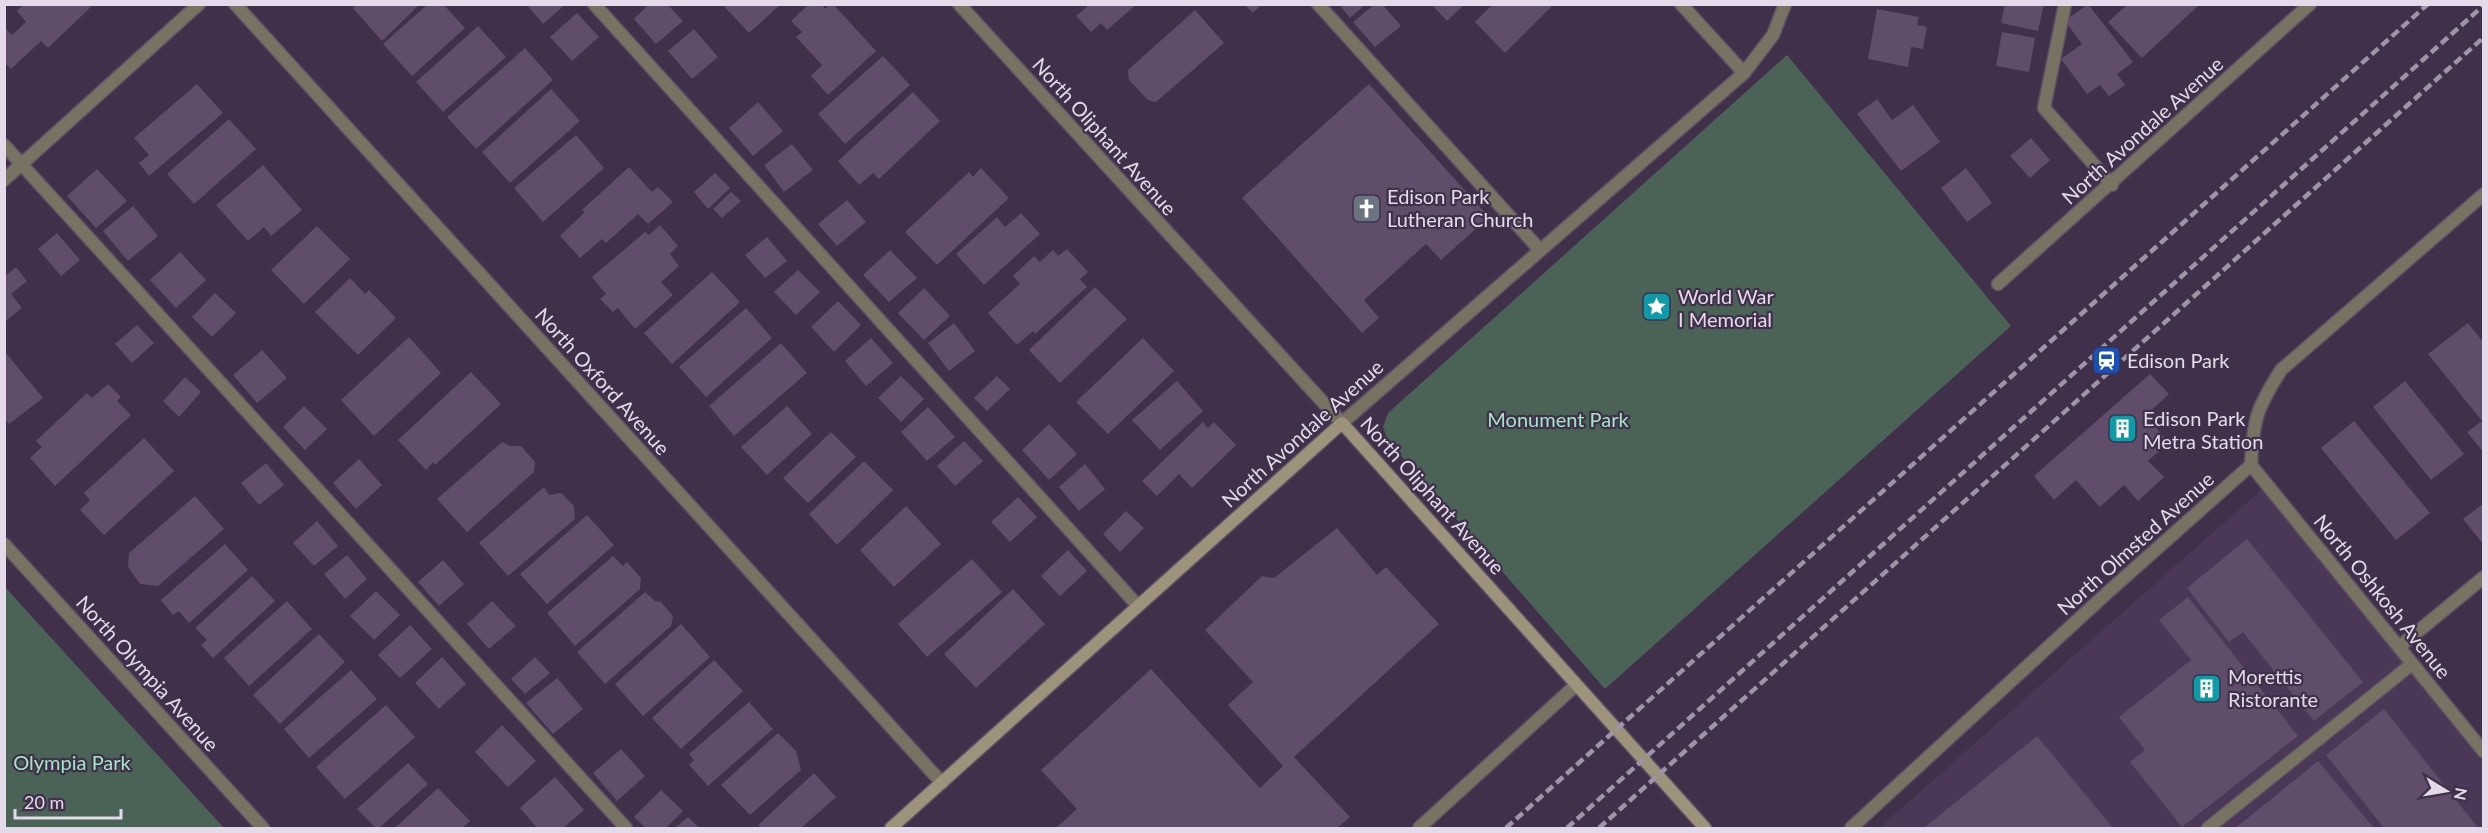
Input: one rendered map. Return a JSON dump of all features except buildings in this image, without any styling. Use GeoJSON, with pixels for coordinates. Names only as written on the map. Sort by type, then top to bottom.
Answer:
{"type":"FeatureCollection","features":[{"type":"Feature","properties":{"kind":"street"},"geometry":{"type":"LineString","coordinates":[[4,180],[199,4]]}},
{"type":"Feature","properties":{"kind":"street","name":"North Oxford Avenue"},"geometry":{"type":"LineString","coordinates":[[235,4],[942,783]]}},
{"type":"Feature","properties":{"kind":"street"},"geometry":{"type":"LineString","coordinates":[[594,4],[1138,606]]}},
{"type":"Feature","properties":{"kind":"street","name":"North Oliphant Avenue"},"geometry":{"type":"LineString","coordinates":[[959,4],[1342,423],[1704,828]]}},
{"type":"Feature","properties":{"kind":"street"},"geometry":{"type":"LineString","coordinates":[[1318,4],[1540,250]]}},
{"type":"Feature","properties":{"kind":"street"},"geometry":{"type":"LineString","coordinates":[[1682,4],[1744,73]]}},
{"type":"Feature","properties":{"kind":"street","name":"North Avondale Avenue"},"geometry":{"type":"LineString","coordinates":[[891,828],[1342,423],[1744,73],[1773,34],[1785,4]]}},
{"type":"Feature","properties":{"kind":"street"},"geometry":{"type":"LineString","coordinates":[[2065,4],[2044,108],[2112,185]]}},
{"type":"Feature","properties":{"kind":"street","name":"North Avondale Avenue"},"geometry":{"type":"LineString","coordinates":[[1998,284],[2112,185],[2310,4]]}},
{"type":"Feature","properties":{"kind":"street"},"geometry":{"type":"LineString","coordinates":[[4,145],[626,828]]}},
{"type":"Feature","properties":{"kind":"street"},"geometry":{"type":"LineString","coordinates":[[2251,465],[2253,431],[2260,404],[2281,370],[2484,194]]}},
{"type":"Feature","properties":{"kind":"street","name":"North Oshkosh Avenue"},"geometry":{"type":"LineString","coordinates":[[2251,465],[2484,752]]}},
{"type":"Feature","properties":{"kind":"street","name":"North Olmsted Avenue"},"geometry":{"type":"LineString","coordinates":[[1851,828],[2107,593],[2251,465]]}},
{"type":"Feature","properties":{"kind":"street","name":"North Olympia Avenue"},"geometry":{"type":"LineString","coordinates":[[4,544],[263,828]]}},
{"type":"Feature","properties":{"kind":"street"},"geometry":{"type":"LineString","coordinates":[[2399,647],[2484,577]]}},
{"type":"Feature","properties":{"kind":"street"},"geometry":{"type":"LineString","coordinates":[[2208,828],[2412,664]]}},
{"type":"Feature","properties":{"kind":"street"},"geometry":{"type":"LineString","coordinates":[[1419,828],[1576,685]]}},
{"type":"Feature","properties":{"kind":"shaded area"},"geometry":{"type":"Polygon","coordinates":[[[2262,489],[2483,763],[2483,828],[1879,828],[2262,489]]]}},
{"type":"Feature","properties":{"kind":"green space","name":"Monument Park"},"geometry":{"type":"Polygon","coordinates":[[[1787,55],[2011,326],[1605,689],[1388,441],[1383,427],[1388,413],[1787,55]]]}},
{"type":"Feature","properties":{"kind":"green space","name":"Olympia Park"},"geometry":{"type":"Polygon","coordinates":[[[5,587],[224,828],[5,828],[5,587]]]}},
{"type":"Feature","properties":{"kind":"railway"},"geometry":{"type":"LineString","coordinates":[[1506,828],[2428,4]]}},
{"type":"Feature","properties":{"kind":"railway"},"geometry":{"type":"LineString","coordinates":[[1567,828],[2484,5]]}},
{"type":"Feature","properties":{"kind":"railway"},"geometry":{"type":"LineString","coordinates":[[1599,828],[2484,37]]}},
{"type":"Feature","properties":{"kind":"place","name":"Edison Park Lutheran Church"},"geometry":{"type":"Point","coordinates":[1366,208]}},
{"type":"Feature","properties":{"kind":"place","name":"World War I Memorial"},"geometry":{"type":"Point","coordinates":[1657,307]}},
{"type":"Feature","properties":{"kind":"place","name":"Edison Park"},"geometry":{"type":"Point","coordinates":[2106,360]}},
{"type":"Feature","properties":{"kind":"place","name":"Edison Park Metra Station"},"geometry":{"type":"Point","coordinates":[2122,429]}},
{"type":"Feature","properties":{"kind":"place","name":"Morettis Ristorante"},"geometry":{"type":"Point","coordinates":[2207,688]}}]}
